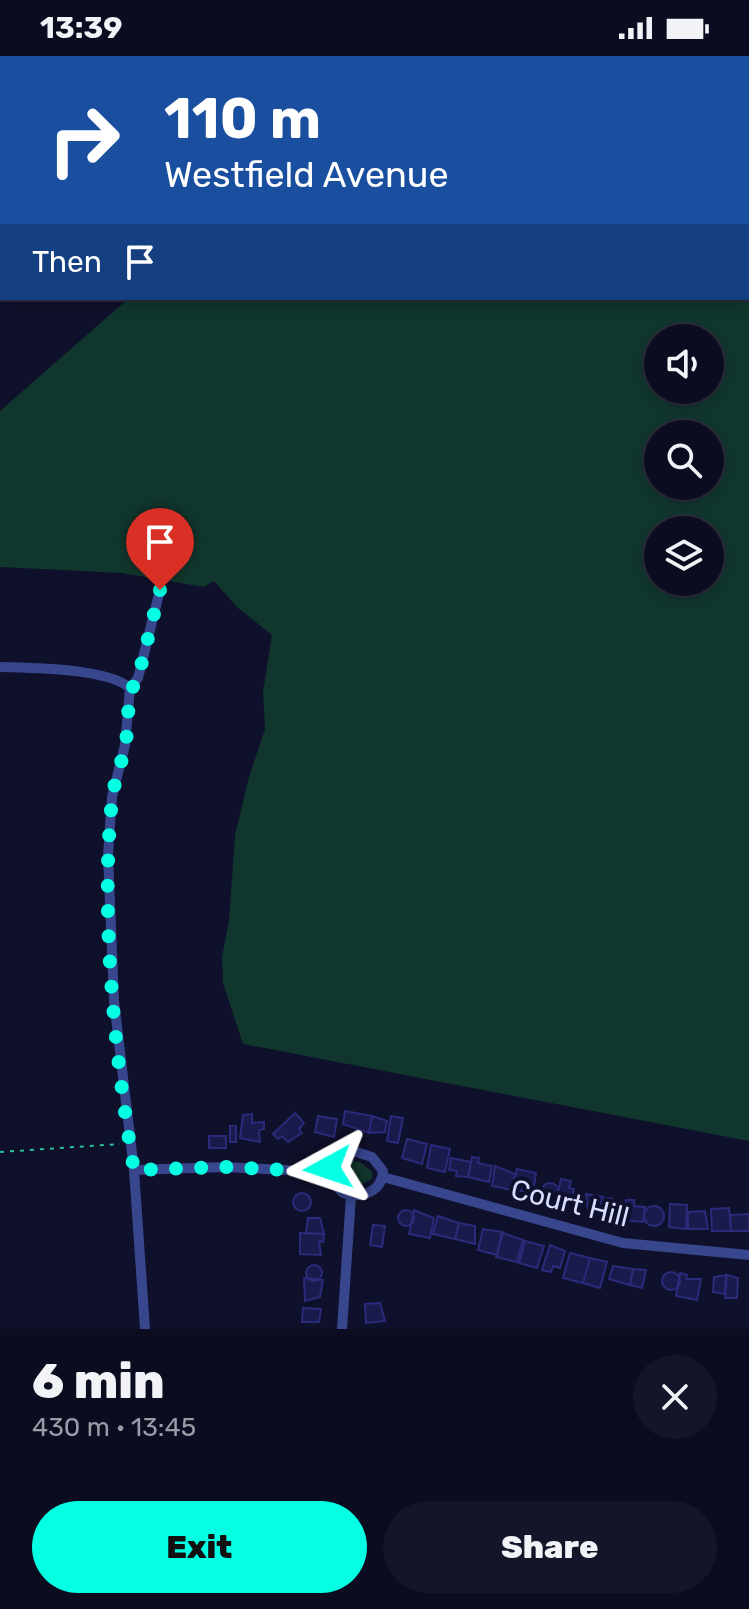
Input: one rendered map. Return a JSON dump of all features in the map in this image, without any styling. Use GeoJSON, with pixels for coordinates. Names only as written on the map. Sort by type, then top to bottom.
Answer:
{"type":"FeatureCollection","features":[{"type":"Feature","properties":{"kind":"street"},"geometry":{"type":"LineString","coordinates":[[145,1329],[134,1170],[114,1001],[108,855],[112,797],[125,745],[130,688],[138,678],[160,590]]}},
{"type":"Feature","properties":{"kind":"street"},"geometry":{"type":"LineString","coordinates":[[0,667],[92,675],[122,680],[130,688]]}},
{"type":"Feature","properties":{"kind":"street","name":"Court Hill"},"geometry":{"type":"LineString","coordinates":[[328,1172],[335,1156],[355,1151],[376,1161],[383,1177],[623,1243],[749,1255]]}},
{"type":"Feature","properties":{"kind":"street"},"geometry":{"type":"LineString","coordinates":[[134,1170],[225,1167],[328,1172],[334,1186],[351,1196],[373,1191],[383,1177]]}},
{"type":"Feature","properties":{"kind":"street"},"geometry":{"type":"LineString","coordinates":[[342,1329],[351,1196]]}},
{"type":"Feature","properties":{"kind":"path"},"geometry":{"type":"LineString","coordinates":[[0,1152],[129,1144]]}},
{"type":"Feature","properties":{"kind":"green space"},"geometry":{"type":"Polygon","coordinates":[[[127,300],[749,300],[749,1141],[243,1044],[223,983],[222,957],[229,921],[235,835],[265,729],[263,692],[272,635],[238,608],[214,581],[204,587],[121,573],[0,567],[0,411],[127,300]]]}},
{"type":"Feature","properties":{"kind":"green space"},"geometry":{"type":"Polygon","coordinates":[[[346,1161],[360,1162],[372,1172],[372,1179],[358,1186],[345,1183],[336,1171],[346,1161]]]}},
{"type":"Feature","properties":{"kind":"building"},"geometry":{"type":"Polygon","coordinates":[[[345,1111],[372,1116],[369,1133],[343,1124],[345,1111]]]}},
{"type":"Feature","properties":{"kind":"building"},"geometry":{"type":"Polygon","coordinates":[[[295,1113],[304,1123],[299,1129],[302,1133],[288,1142],[282,1136],[278,1139],[273,1134],[295,1113]]]}},
{"type":"Feature","properties":{"kind":"building"},"geometry":{"type":"Polygon","coordinates":[[[252,1114],[252,1123],[264,1122],[264,1129],[259,1130],[260,1142],[240,1138],[243,1115],[252,1114]]]}},
{"type":"Feature","properties":{"kind":"building"},"geometry":{"type":"Polygon","coordinates":[[[318,1116],[337,1119],[334,1137],[315,1132],[318,1116]]]}},
{"type":"Feature","properties":{"kind":"building"},"geometry":{"type":"Polygon","coordinates":[[[372,1116],[387,1121],[385,1132],[369,1133],[372,1116]]]}},
{"type":"Feature","properties":{"kind":"building"},"geometry":{"type":"Polygon","coordinates":[[[391,1116],[403,1118],[398,1143],[387,1141],[391,1116]]]}},
{"type":"Feature","properties":{"kind":"building"},"geometry":{"type":"Polygon","coordinates":[[[230,1126],[236,1126],[236,1142],[230,1142],[230,1126]]]}},
{"type":"Feature","properties":{"kind":"building"},"geometry":{"type":"Polygon","coordinates":[[[209,1136],[226,1136],[226,1148],[209,1148],[209,1136]]]}},
{"type":"Feature","properties":{"kind":"building"},"geometry":{"type":"Polygon","coordinates":[[[407,1139],[427,1144],[422,1164],[402,1158],[407,1139]]]}},
{"type":"Feature","properties":{"kind":"building"},"geometry":{"type":"Polygon","coordinates":[[[431,1145],[450,1149],[445,1172],[427,1168],[431,1145]]]}},
{"type":"Feature","properties":{"kind":"building"},"geometry":{"type":"Polygon","coordinates":[[[472,1157],[479,1158],[478,1163],[492,1166],[489,1182],[468,1177],[472,1157]]]}},
{"type":"Feature","properties":{"kind":"building"},"geometry":{"type":"Polygon","coordinates":[[[451,1158],[471,1162],[468,1177],[456,1176],[457,1171],[449,1170],[451,1158]]]}},
{"type":"Feature","properties":{"kind":"building"},"geometry":{"type":"Polygon","coordinates":[[[495,1166],[515,1174],[512,1190],[492,1186],[495,1166]]]}},
{"type":"Feature","properties":{"kind":"building"},"geometry":{"type":"Polygon","coordinates":[[[517,1169],[536,1173],[533,1192],[512,1190],[517,1169]]]}},
{"type":"Feature","properties":{"kind":"building"},"geometry":{"type":"Polygon","coordinates":[[[561,1179],[571,1181],[569,1188],[574,1189],[572,1203],[556,1202],[561,1179]]]}},
{"type":"Feature","properties":{"kind":"building"},"geometry":{"type":"Polygon","coordinates":[[[546,1183],[554,1183],[559,1192],[557,1199],[546,1201],[541,1196],[541,1188],[546,1183]]]}},
{"type":"Feature","properties":{"kind":"building"},"geometry":{"type":"Polygon","coordinates":[[[298,1193],[306,1193],[311,1202],[309,1209],[298,1211],[293,1206],[293,1198],[298,1193]]]}},
{"type":"Feature","properties":{"kind":"building"},"geometry":{"type":"Polygon","coordinates":[[[586,1194],[603,1197],[598,1214],[588,1212],[586,1194]]]}},
{"type":"Feature","properties":{"kind":"building"},"geometry":{"type":"Polygon","coordinates":[[[608,1198],[617,1207],[608,1216],[599,1207],[608,1198]]]}},
{"type":"Feature","properties":{"kind":"building"},"geometry":{"type":"Polygon","coordinates":[[[626,1200],[634,1200],[634,1206],[645,1207],[643,1222],[622,1220],[626,1200]]]}},
{"type":"Feature","properties":{"kind":"building"},"geometry":{"type":"Polygon","coordinates":[[[670,1204],[687,1205],[686,1229],[669,1227],[670,1204]]]}},
{"type":"Feature","properties":{"kind":"building"},"geometry":{"type":"Polygon","coordinates":[[[654,1206],[661,1209],[664,1216],[661,1223],[654,1226],[647,1223],[644,1216],[647,1209],[654,1206]]]}},
{"type":"Feature","properties":{"kind":"building"},"geometry":{"type":"Polygon","coordinates":[[[729,1208],[731,1231],[712,1231],[711,1209],[729,1208]]]}},
{"type":"Feature","properties":{"kind":"building"},"geometry":{"type":"Polygon","coordinates":[[[403,1210],[409,1210],[414,1218],[412,1224],[403,1226],[398,1221],[398,1215],[403,1210]]]}},
{"type":"Feature","properties":{"kind":"building"},"geometry":{"type":"Polygon","coordinates":[[[414,1210],[434,1218],[430,1238],[409,1234],[414,1210]]]}},
{"type":"Feature","properties":{"kind":"building"},"geometry":{"type":"Polygon","coordinates":[[[705,1211],[708,1229],[688,1229],[688,1212],[705,1211]]]}},
{"type":"Feature","properties":{"kind":"building"},"geometry":{"type":"Polygon","coordinates":[[[749,1214],[749,1231],[731,1231],[730,1215],[749,1214]]]}},
{"type":"Feature","properties":{"kind":"building"},"geometry":{"type":"Polygon","coordinates":[[[438,1216],[459,1223],[455,1239],[433,1234],[438,1216]]]}},
{"type":"Feature","properties":{"kind":"building"},"geometry":{"type":"Polygon","coordinates":[[[308,1218],[320,1218],[324,1234],[306,1233],[308,1218]]]}},
{"type":"Feature","properties":{"kind":"building"},"geometry":{"type":"Polygon","coordinates":[[[459,1223],[475,1226],[475,1244],[455,1239],[459,1223]]]}},
{"type":"Feature","properties":{"kind":"building"},"geometry":{"type":"Polygon","coordinates":[[[373,1225],[385,1226],[382,1247],[370,1245],[373,1225]]]}},
{"type":"Feature","properties":{"kind":"building"},"geometry":{"type":"Polygon","coordinates":[[[483,1229],[502,1232],[497,1255],[478,1250],[483,1229]]]}},
{"type":"Feature","properties":{"kind":"building"},"geometry":{"type":"Polygon","coordinates":[[[300,1233],[324,1234],[323,1242],[319,1241],[321,1255],[300,1254],[300,1233]]]}},
{"type":"Feature","properties":{"kind":"building"},"geometry":{"type":"Polygon","coordinates":[[[503,1233],[523,1240],[517,1262],[496,1257],[503,1233]]]}},
{"type":"Feature","properties":{"kind":"building"},"geometry":{"type":"Polygon","coordinates":[[[525,1241],[544,1246],[537,1268],[519,1263],[525,1241]]]}},
{"type":"Feature","properties":{"kind":"building"},"geometry":{"type":"Polygon","coordinates":[[[550,1245],[565,1251],[560,1268],[553,1266],[551,1272],[542,1270],[550,1245]]]}},
{"type":"Feature","properties":{"kind":"building"},"geometry":{"type":"Polygon","coordinates":[[[570,1253],[590,1258],[583,1283],[563,1278],[570,1253]]]}},
{"type":"Feature","properties":{"kind":"building"},"geometry":{"type":"Polygon","coordinates":[[[590,1258],[607,1262],[600,1288],[583,1283],[590,1258]]]}},
{"type":"Feature","properties":{"kind":"building"},"geometry":{"type":"Polygon","coordinates":[[[311,1265],[317,1265],[322,1273],[320,1279],[311,1281],[306,1276],[306,1270],[311,1265]]]}},
{"type":"Feature","properties":{"kind":"building"},"geometry":{"type":"Polygon","coordinates":[[[613,1266],[633,1269],[630,1285],[609,1279],[613,1266]]]}},
{"type":"Feature","properties":{"kind":"building"},"geometry":{"type":"Polygon","coordinates":[[[633,1269],[646,1270],[642,1288],[630,1285],[633,1269]]]}},
{"type":"Feature","properties":{"kind":"building"},"geometry":{"type":"Polygon","coordinates":[[[671,1272],[680,1281],[671,1290],[662,1281],[671,1272]]]}},
{"type":"Feature","properties":{"kind":"building"},"geometry":{"type":"Polygon","coordinates":[[[680,1273],[687,1275],[686,1279],[701,1279],[697,1300],[676,1296],[680,1273]]]}},
{"type":"Feature","properties":{"kind":"building"},"geometry":{"type":"Polygon","coordinates":[[[726,1275],[725,1294],[713,1292],[714,1277],[726,1275]]]}},
{"type":"Feature","properties":{"kind":"building"},"geometry":{"type":"Polygon","coordinates":[[[727,1275],[738,1278],[737,1298],[725,1298],[727,1275]]]}},
{"type":"Feature","properties":{"kind":"building"},"geometry":{"type":"Polygon","coordinates":[[[304,1278],[323,1280],[320,1297],[305,1301],[304,1278]]]}},
{"type":"Feature","properties":{"kind":"building"},"geometry":{"type":"Polygon","coordinates":[[[380,1303],[385,1321],[366,1323],[365,1304],[380,1303]]]}},
{"type":"Feature","properties":{"kind":"building"},"geometry":{"type":"Polygon","coordinates":[[[303,1308],[321,1309],[319,1322],[302,1322],[303,1308]]]}},
{"type":"Feature","properties":{"kind":"route"},"geometry":{"type":"LineString","coordinates":[[160,590],[138,678],[130,688],[132,697],[125,745],[112,797],[108,855],[114,1001],[134,1170],[225,1167],[328,1172],[328,1168]]}}]}
